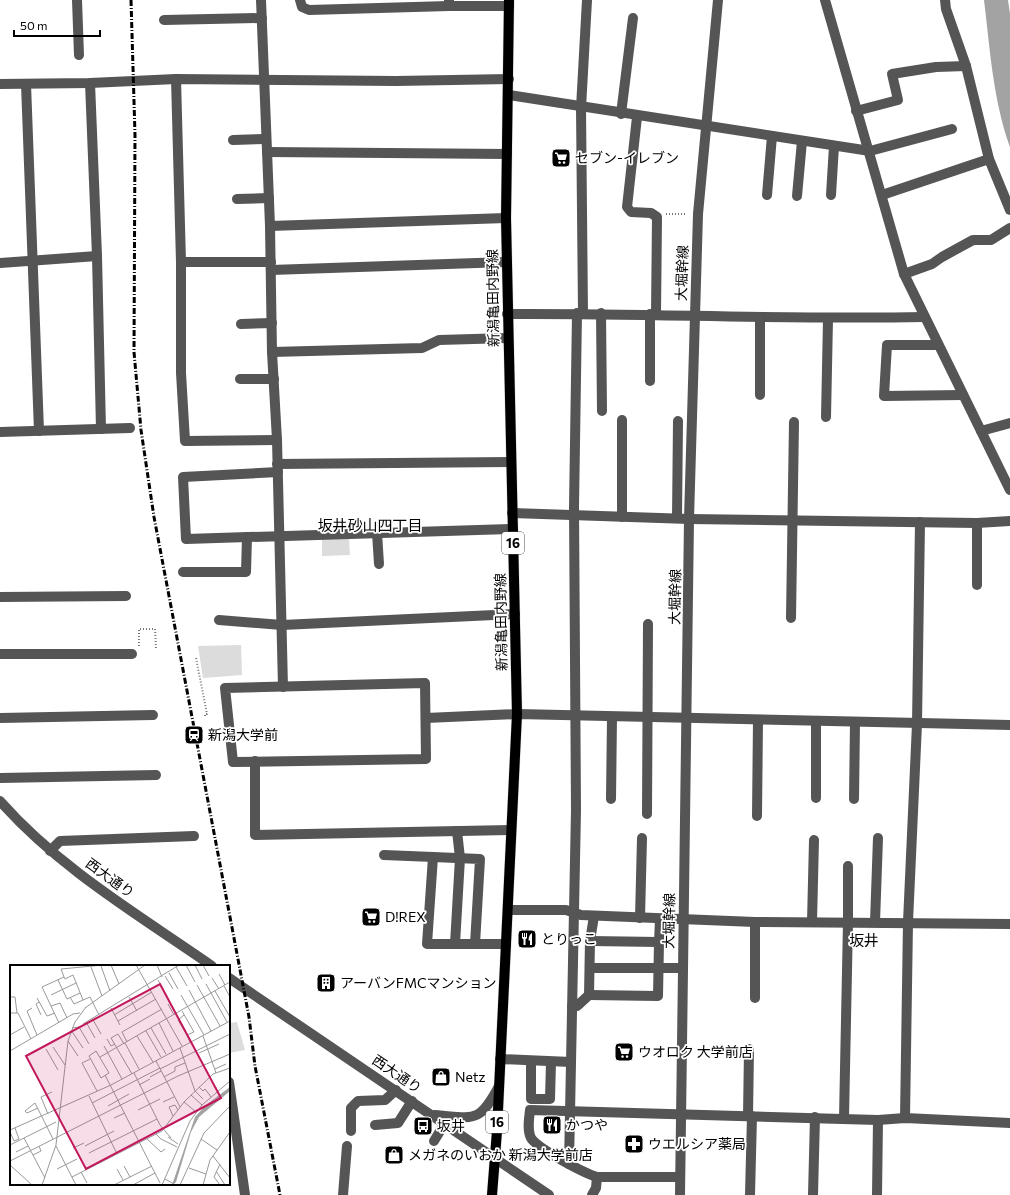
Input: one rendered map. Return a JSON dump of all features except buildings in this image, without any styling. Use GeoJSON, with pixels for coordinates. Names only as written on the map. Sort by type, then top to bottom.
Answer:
{"type":"FeatureCollection","features":[{"type":"Feature","properties":{"kind":"main road","name":"新潟亀田内野線"},"geometry":{"type":"LineString","coordinates":[[492,1195],[499,1086],[517,714],[506,262],[509,3]]}},
{"type":"Feature","properties":{"kind":"street"},"geometry":{"type":"LineString","coordinates":[[77,0],[79,55]]}},
{"type":"Feature","properties":{"kind":"street"},"geometry":{"type":"LineString","coordinates":[[261,0],[270,226],[272,352],[278,468],[283,686]]}},
{"type":"Feature","properties":{"kind":"street"},"geometry":{"type":"LineString","coordinates":[[300,0],[302,7],[309,10],[449,3],[509,3]]}},
{"type":"Feature","properties":{"kind":"street"},"geometry":{"type":"LineString","coordinates":[[569,1164],[574,914],[576,515],[582,108],[587,0]]}},
{"type":"Feature","properties":{"kind":"street","name":"大堀幹線"},"geometry":{"type":"LineString","coordinates":[[680,1195],[682,1113],[682,968],[688,719],[689,519],[698,214],[705,126],[718,0]]}},
{"type":"Feature","properties":{"kind":"street"},"geometry":{"type":"LineString","coordinates":[[825,0],[856,111],[870,151],[904,274],[924,318],[1010,490]]}},
{"type":"Feature","properties":{"kind":"street"},"geometry":{"type":"LineString","coordinates":[[945,0],[946,9],[966,66],[989,159],[1010,210]]}},
{"type":"Feature","properties":{"kind":"street"},"geometry":{"type":"LineString","coordinates":[[164,20],[262,18]]}},
{"type":"Feature","properties":{"kind":"street"},"geometry":{"type":"LineString","coordinates":[[621,114],[633,18]]}},
{"type":"Feature","properties":{"kind":"street"},"geometry":{"type":"LineString","coordinates":[[856,111],[898,100],[892,74],[936,67],[966,66]]}},
{"type":"Feature","properties":{"kind":"street"},"geometry":{"type":"LineString","coordinates":[[0,84],[90,83],[176,79],[410,81],[464,78],[508,79]]}},
{"type":"Feature","properties":{"kind":"street"},"geometry":{"type":"LineString","coordinates":[[176,79],[181,262],[181,373],[186,441],[277,440]]}},
{"type":"Feature","properties":{"kind":"street"},"geometry":{"type":"LineString","coordinates":[[90,83],[97,256],[101,429]]}},
{"type":"Feature","properties":{"kind":"street"},"geometry":{"type":"LineString","coordinates":[[26,84],[40,431]]}},
{"type":"Feature","properties":{"kind":"street"},"geometry":{"type":"LineString","coordinates":[[509,96],[870,151],[952,128]]}},
{"type":"Feature","properties":{"kind":"street"},"geometry":{"type":"LineString","coordinates":[[637,116],[627,207],[631,212],[654,214],[657,217],[650,381]]}},
{"type":"Feature","properties":{"kind":"street"},"geometry":{"type":"LineString","coordinates":[[767,195],[772,136]]}},
{"type":"Feature","properties":{"kind":"street"},"geometry":{"type":"LineString","coordinates":[[233,140],[266,139]]}},
{"type":"Feature","properties":{"kind":"street"},"geometry":{"type":"LineString","coordinates":[[797,196],[802,141]]}},
{"type":"Feature","properties":{"kind":"street"},"geometry":{"type":"LineString","coordinates":[[831,194],[834,146]]}},
{"type":"Feature","properties":{"kind":"street"},"geometry":{"type":"LineString","coordinates":[[267,152],[507,154]]}},
{"type":"Feature","properties":{"kind":"street"},"geometry":{"type":"LineString","coordinates":[[882,195],[989,159]]}},
{"type":"Feature","properties":{"kind":"street"},"geometry":{"type":"LineString","coordinates":[[237,199],[269,198]]}},
{"type":"Feature","properties":{"kind":"street"},"geometry":{"type":"LineString","coordinates":[[270,226],[506,218]]}},
{"type":"Feature","properties":{"kind":"street"},"geometry":{"type":"LineString","coordinates":[[904,274],[932,264],[973,240],[991,240],[1010,228]]}},
{"type":"Feature","properties":{"kind":"street"},"geometry":{"type":"LineString","coordinates":[[0,264],[97,256]]}},
{"type":"Feature","properties":{"kind":"street"},"geometry":{"type":"LineString","coordinates":[[181,262],[271,266],[506,262]]}},
{"type":"Feature","properties":{"kind":"street"},"geometry":{"type":"LineString","coordinates":[[601,313],[602,411]]}},
{"type":"Feature","properties":{"kind":"street"},"geometry":{"type":"LineString","coordinates":[[507,314],[601,313],[828,319],[924,318]]}},
{"type":"Feature","properties":{"kind":"street"},"geometry":{"type":"LineString","coordinates":[[760,318],[760,395]]}},
{"type":"Feature","properties":{"kind":"street"},"geometry":{"type":"LineString","coordinates":[[826,417],[828,319]]}},
{"type":"Feature","properties":{"kind":"street"},"geometry":{"type":"LineString","coordinates":[[241,324],[272,323]]}},
{"type":"Feature","properties":{"kind":"street"},"geometry":{"type":"LineString","coordinates":[[272,352],[422,348],[439,340],[508,338]]}},
{"type":"Feature","properties":{"kind":"street"},"geometry":{"type":"LineString","coordinates":[[938,345],[887,345],[884,396],[963,395]]}},
{"type":"Feature","properties":{"kind":"street"},"geometry":{"type":"LineString","coordinates":[[240,379],[274,379]]}},
{"type":"Feature","properties":{"kind":"street"},"geometry":{"type":"LineString","coordinates":[[622,420],[622,517]]}},
{"type":"Feature","properties":{"kind":"street"},"geometry":{"type":"LineString","coordinates":[[677,518],[678,421]]}},
{"type":"Feature","properties":{"kind":"street"},"geometry":{"type":"LineString","coordinates":[[791,618],[794,422]]}},
{"type":"Feature","properties":{"kind":"street"},"geometry":{"type":"LineString","coordinates":[[981,431],[1010,423]]}},
{"type":"Feature","properties":{"kind":"street"},"geometry":{"type":"LineString","coordinates":[[0,432],[130,428]]}},
{"type":"Feature","properties":{"kind":"street"},"geometry":{"type":"LineString","coordinates":[[510,462],[278,468],[183,477],[186,539],[513,529]]}},
{"type":"Feature","properties":{"kind":"street"},"geometry":{"type":"LineString","coordinates":[[512,513],[689,519],[978,523],[1010,521]]}},
{"type":"Feature","properties":{"kind":"street"},"geometry":{"type":"LineString","coordinates":[[905,1118],[908,922],[918,724],[920,522]]}},
{"type":"Feature","properties":{"kind":"street"},"geometry":{"type":"LineString","coordinates":[[977,585],[978,523]]}},
{"type":"Feature","properties":{"kind":"street"},"geometry":{"type":"LineString","coordinates":[[377,533],[380,564]]}},
{"type":"Feature","properties":{"kind":"street"},"geometry":{"type":"LineString","coordinates":[[182,572],[246,572],[247,537]]}},
{"type":"Feature","properties":{"kind":"street"},"geometry":{"type":"LineString","coordinates":[[0,597],[126,596]]}},
{"type":"Feature","properties":{"kind":"street"},"geometry":{"type":"LineString","coordinates":[[219,620],[282,625],[515,614]]}},
{"type":"Feature","properties":{"kind":"street"},"geometry":{"type":"LineString","coordinates":[[647,814],[648,624]]}},
{"type":"Feature","properties":{"kind":"street"},"geometry":{"type":"LineString","coordinates":[[0,654],[132,654]]}},
{"type":"Feature","properties":{"kind":"street"},"geometry":{"type":"LineString","coordinates":[[425,683],[426,718],[426,760],[233,762],[225,688],[425,683]]}},
{"type":"Feature","properties":{"kind":"street"},"geometry":{"type":"LineString","coordinates":[[426,718],[517,714],[816,722],[1010,725]]}},
{"type":"Feature","properties":{"kind":"street"},"geometry":{"type":"LineString","coordinates":[[0,718],[153,715]]}},
{"type":"Feature","properties":{"kind":"street"},"geometry":{"type":"LineString","coordinates":[[611,799],[612,717]]}},
{"type":"Feature","properties":{"kind":"street"},"geometry":{"type":"LineString","coordinates":[[757,816],[758,720]]}},
{"type":"Feature","properties":{"kind":"street"},"geometry":{"type":"LineString","coordinates":[[816,722],[816,798]]}},
{"type":"Feature","properties":{"kind":"street"},"geometry":{"type":"LineString","coordinates":[[854,799],[855,722]]}},
{"type":"Feature","properties":{"kind":"street"},"geometry":{"type":"LineString","coordinates":[[256,761],[256,835],[511,830]]}},
{"type":"Feature","properties":{"kind":"street"},"geometry":{"type":"LineString","coordinates":[[0,778],[156,775]]}},
{"type":"Feature","properties":{"kind":"street","name":"西大通り"},"geometry":{"type":"LineString","coordinates":[[0,801],[50,851],[105,893],[208,965]]}},
{"type":"Feature","properties":{"kind":"street"},"geometry":{"type":"LineString","coordinates":[[456,944],[460,858],[457,831]]}},
{"type":"Feature","properties":{"kind":"street"},"geometry":{"type":"LineString","coordinates":[[50,851],[60,841],[194,836]]}},
{"type":"Feature","properties":{"kind":"street"},"geometry":{"type":"LineString","coordinates":[[640,918],[642,838]]}},
{"type":"Feature","properties":{"kind":"street"},"geometry":{"type":"LineString","coordinates":[[875,922],[878,838]]}},
{"type":"Feature","properties":{"kind":"street"},"geometry":{"type":"LineString","coordinates":[[812,922],[814,840]]}},
{"type":"Feature","properties":{"kind":"street"},"geometry":{"type":"LineString","coordinates":[[384,855],[480,858],[475,944]]}},
{"type":"Feature","properties":{"kind":"street"},"geometry":{"type":"LineString","coordinates":[[433,857],[427,944],[506,944]]}},
{"type":"Feature","properties":{"kind":"street"},"geometry":{"type":"LineString","coordinates":[[844,1118],[848,866]]}},
{"type":"Feature","properties":{"kind":"street"},"geometry":{"type":"LineString","coordinates":[[508,910],[566,910],[574,914],[594,916],[755,922],[1010,924]]}},
{"type":"Feature","properties":{"kind":"street"},"geometry":{"type":"LineString","coordinates":[[589,995],[590,941],[594,916]]}},
{"type":"Feature","properties":{"kind":"street"},"geometry":{"type":"LineString","coordinates":[[572,1006],[577,1006],[589,995],[658,996],[660,919]]}},
{"type":"Feature","properties":{"kind":"street"},"geometry":{"type":"LineString","coordinates":[[755,922],[755,998]]}},
{"type":"Feature","properties":{"kind":"street"},"geometry":{"type":"LineString","coordinates":[[590,941],[659,942]]}},
{"type":"Feature","properties":{"kind":"street"},"geometry":{"type":"LineString","coordinates":[[590,968],[682,968]]}},
{"type":"Feature","properties":{"kind":"street","name":"西大通り"},"geometry":{"type":"LineString","coordinates":[[230,979],[445,1123],[549,1195]]}},
{"type":"Feature","properties":{"kind":"street"},"geometry":{"type":"LineString","coordinates":[[749,1049],[750,1195]]}},
{"type":"Feature","properties":{"kind":"street"},"geometry":{"type":"LineString","coordinates":[[500,1059],[571,1062]]}},
{"type":"Feature","properties":{"kind":"street"},"geometry":{"type":"LineString","coordinates":[[531,1061],[531,1099],[550,1099],[551,1062]]}},
{"type":"Feature","properties":{"kind":"street"},"geometry":{"type":"LineString","coordinates":[[433,1115],[468,1118],[477,1116],[490,1103],[499,1086]]}},
{"type":"Feature","properties":{"kind":"street"},"geometry":{"type":"LineString","coordinates":[[230,1089],[245,1195]]}},
{"type":"Feature","properties":{"kind":"street"},"geometry":{"type":"LineString","coordinates":[[351,1132],[350,1108],[358,1101],[385,1100],[396,1090]]}},
{"type":"Feature","properties":{"kind":"street"},"geometry":{"type":"LineString","coordinates":[[539,1099],[539,1111]]}},
{"type":"Feature","properties":{"kind":"street"},"geometry":{"type":"LineString","coordinates":[[375,1125],[398,1123],[412,1101]]}},
{"type":"Feature","properties":{"kind":"street"},"geometry":{"type":"LineString","coordinates":[[680,1177],[597,1177],[584,1173],[534,1142],[531,1137],[530,1110],[682,1113],[878,1120],[905,1118],[1010,1124]]}},
{"type":"Feature","properties":{"kind":"street"},"geometry":{"type":"LineString","coordinates":[[813,1195],[815,1117]]}},
{"type":"Feature","properties":{"kind":"street"},"geometry":{"type":"LineString","coordinates":[[877,1195],[878,1120]]}},
{"type":"Feature","properties":{"kind":"street"},"geometry":{"type":"LineString","coordinates":[[434,1141],[445,1123]]}},
{"type":"Feature","properties":{"kind":"street"},"geometry":{"type":"LineString","coordinates":[[343,1195],[347,1146]]}},
{"type":"Feature","properties":{"kind":"street"},"geometry":{"type":"LineString","coordinates":[[592,1195],[596,1188],[597,1177]]}},
{"type":"Feature","properties":{"kind":"path"},"geometry":{"type":"LineString","coordinates":[[654,214],[698,214]]}},
{"type":"Feature","properties":{"kind":"path"},"geometry":{"type":"LineString","coordinates":[[139,629],[155,629],[156,648]]}},
{"type":"Feature","properties":{"kind":"path"},"geometry":{"type":"LineString","coordinates":[[196,658],[207,714],[205,714],[205,717]]}},
{"type":"Feature","properties":{"kind":"shaded area"},"geometry":{"type":"Polygon","coordinates":[[[984,0],[1008,0],[1010,14],[1010,147],[1004,129],[996,93],[990,56],[984,0]]]}},
{"type":"Feature","properties":{"kind":"shaded area"},"geometry":{"type":"Polygon","coordinates":[[[349,538],[350,555],[322,556],[322,539],[349,538]]]}},
{"type":"Feature","properties":{"kind":"shaded area"},"geometry":{"type":"Polygon","coordinates":[[[241,645],[242,675],[203,678],[198,646],[241,645]]]}},
{"type":"Feature","properties":{"kind":"shaded area"},"geometry":{"type":"Polygon","coordinates":[[[237,1022],[245,1050],[230,1053],[230,1023],[237,1022]]]}},
{"type":"Feature","properties":{"kind":"railway"},"geometry":{"type":"LineString","coordinates":[[131,0],[135,135],[134,352],[141,430],[154,517],[249,1017],[255,1066],[280,1195]]}},
{"type":"Feature","properties":{"kind":"place","name":"セブン-イレブン"},"geometry":{"type":"Point","coordinates":[561,158]}},
{"type":"Feature","properties":{"kind":"place","name":"新潟大学前"},"geometry":{"type":"Point","coordinates":[194,735]}},
{"type":"Feature","properties":{"kind":"place","name":"D!REX"},"geometry":{"type":"Point","coordinates":[371,917]}},
{"type":"Feature","properties":{"kind":"place","name":"とりっこ"},"geometry":{"type":"Point","coordinates":[527,939]}},
{"type":"Feature","properties":{"kind":"place","name":"アーバンFMCマンション"},"geometry":{"type":"Point","coordinates":[326,983]}},
{"type":"Feature","properties":{"kind":"place","name":"ウオロク 大学前店"},"geometry":{"type":"Point","coordinates":[624,1052]}},
{"type":"Feature","properties":{"kind":"place","name":"Netz"},"geometry":{"type":"Point","coordinates":[441,1077]}},
{"type":"Feature","properties":{"kind":"place","name":"かつや"},"geometry":{"type":"Point","coordinates":[552,1125]}},
{"type":"Feature","properties":{"kind":"place","name":"坂井"},"geometry":{"type":"Point","coordinates":[423,1126]}},
{"type":"Feature","properties":{"kind":"place","name":"ウエルシア薬局"},"geometry":{"type":"Point","coordinates":[634,1144]}},
{"type":"Feature","properties":{"kind":"place","name":"メガネのいおか 新潟大学前店"},"geometry":{"type":"Point","coordinates":[394,1155]}},
{"type":"Feature","properties":{"kind":"district","name":"坂井砂山四丁目"},"geometry":{"type":"Point","coordinates":[370,526]}},
{"type":"Feature","properties":{"kind":"district","name":"坂井"},"geometry":{"type":"Point","coordinates":[864,941]}}]}
